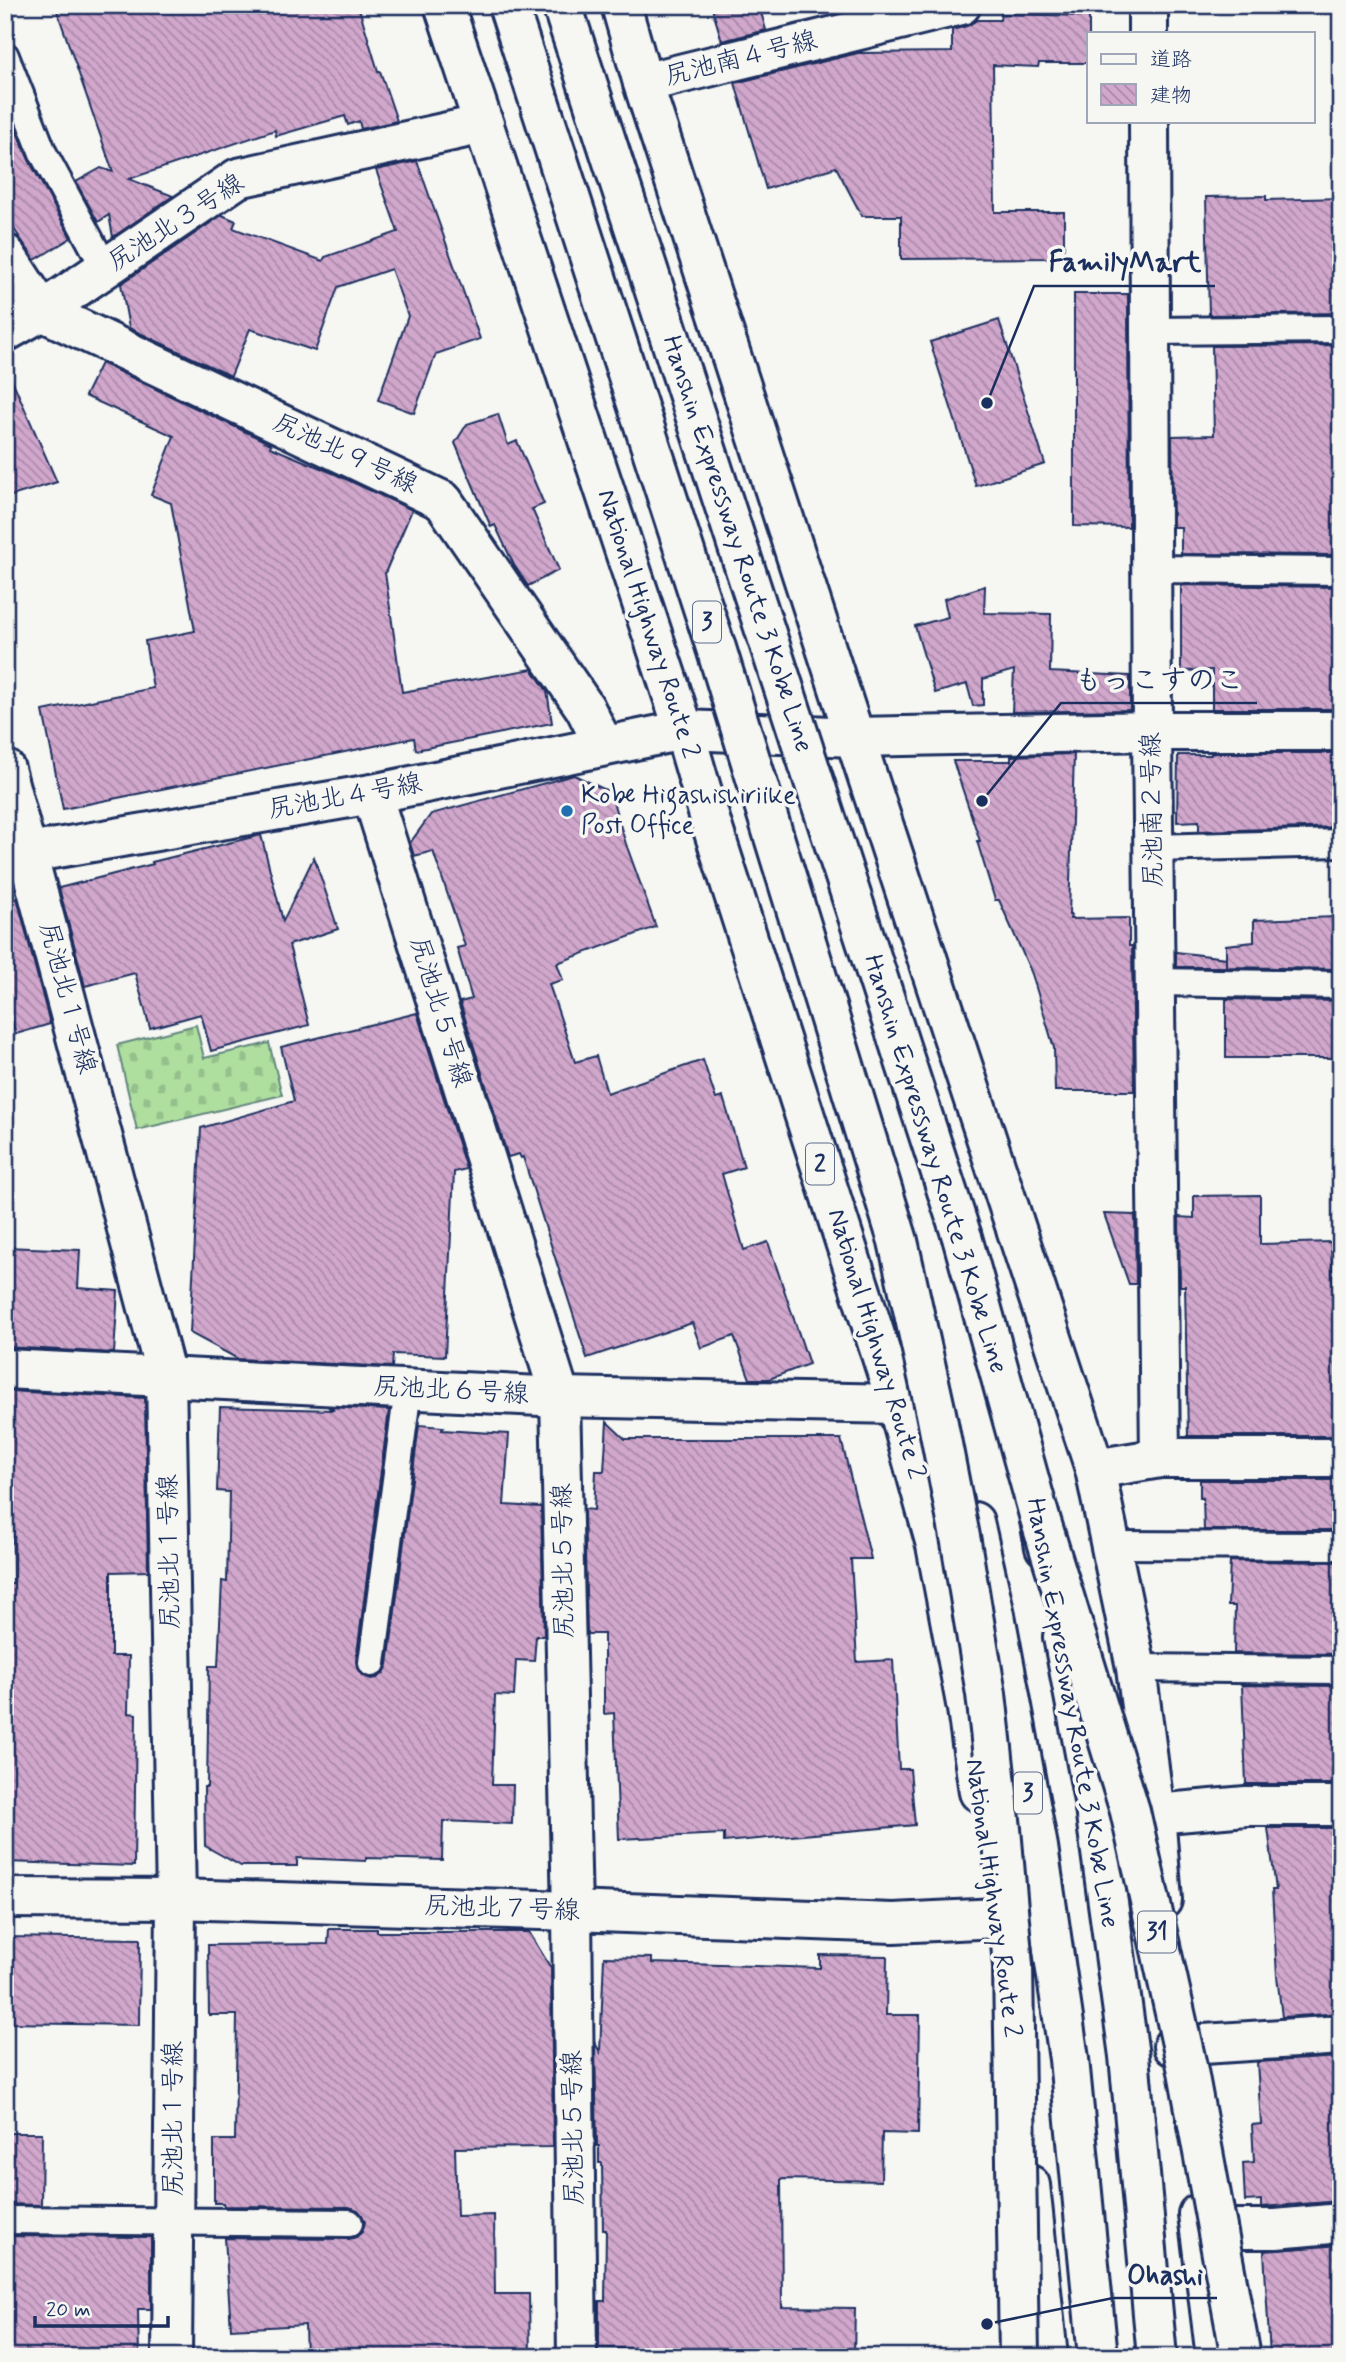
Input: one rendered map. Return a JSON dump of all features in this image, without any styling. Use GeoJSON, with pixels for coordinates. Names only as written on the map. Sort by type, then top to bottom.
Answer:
{"type":"FeatureCollection","features":[{"type":"Feature","properties":{"kind":"main road","name":"National Highway Route 2"},"geometry":{"type":"LineString","coordinates":[[444,5],[684,730],[712,826],[897,1404],[936,1545],[967,1709],[998,1918],[1048,2357]]}},
{"type":"Feature","properties":{"kind":"main road","name":"Hanshin Expressway Route 3 Kobe Line"},"geometry":{"type":"LineString","coordinates":[[508,5],[716,648],[951,1423],[995,1615],[1038,1847],[1069,2059],[1098,2357]]}},
{"type":"Feature","properties":{"kind":"main road","name":"Hanshin Expressway Route 3 Kobe Line"},"geometry":{"type":"LineString","coordinates":[[562,5],[958,1224],[1039,1515],[1094,1801],[1126,2029],[1157,2357]]}},
{"type":"Feature","properties":{"kind":"main road"},"geometry":{"type":"LineString","coordinates":[[621,5],[643,83],[1095,1469],[1136,1668],[1155,1814],[1173,2046],[1216,2357]]}},
{"type":"Feature","properties":{"kind":"main road","name":"尻池南４号線"},"geometry":{"type":"LineString","coordinates":[[643,83],[961,5]]}},
{"type":"Feature","properties":{"kind":"main road"},"geometry":{"type":"LineString","coordinates":[[1148,5],[1148,32]]}},
{"type":"Feature","properties":{"kind":"main road","name":"尻池南２号線"},"geometry":{"type":"LineString","coordinates":[[1149,122],[1160,1458]]}},
{"type":"Feature","properties":{"kind":"main road","name":"尻池北３号線"},"geometry":{"type":"LineString","coordinates":[[5,332],[42,311],[238,178],[484,124]]}},
{"type":"Feature","properties":{"kind":"main road"},"geometry":{"type":"LineString","coordinates":[[5,254],[42,311]]}},
{"type":"Feature","properties":{"kind":"main road","name":"尻池北９号線"},"geometry":{"type":"LineString","coordinates":[[42,311],[443,500],[585,708],[604,746]]}},
{"type":"Feature","properties":{"kind":"main road","name":"尻池北４号線"},"geometry":{"type":"LineString","coordinates":[[17,855],[372,794],[684,730],[855,737],[1152,731],[1341,731]]}},
{"type":"Feature","properties":{"kind":"main road","name":"尻池北１号線"},"geometry":{"type":"LineString","coordinates":[[5,769],[17,855],[166,1376],[176,1899],[172,2357]]}},
{"type":"Feature","properties":{"kind":"main road","name":"尻池北５号線"},"geometry":{"type":"LineString","coordinates":[[372,794],[560,1397],[572,1910],[576,2357]]}},
{"type":"Feature","properties":{"kind":"main road"},"geometry":{"type":"LineString","coordinates":[[898,1241],[961,1542],[986,1694],[1002,1829],[1013,1966],[1019,2357]]}},
{"type":"Feature","properties":{"kind":"main road","name":"尻池北６号線"},"geometry":{"type":"LineString","coordinates":[[5,1369],[560,1397],[897,1404]]}},
{"type":"Feature","properties":{"kind":"main road"},"geometry":{"type":"LineString","coordinates":[[1095,1469],[1160,1458],[1341,1458]]}},
{"type":"Feature","properties":{"kind":"main road","name":"31"},"geometry":{"type":"LineString","coordinates":[[1039,1515],[1130,1811],[1188,2071],[1241,2357]]}},
{"type":"Feature","properties":{"kind":"main road"},"geometry":{"type":"LineString","coordinates":[[1155,1814],[1246,1806],[1341,1806]]}},
{"type":"Feature","properties":{"kind":"main road","name":"尻池北７号線"},"geometry":{"type":"LineString","coordinates":[[5,1898],[176,1899],[572,1910],[893,1923],[998,1918]]}},
{"type":"Feature","properties":{"kind":"main road"},"geometry":{"type":"LineString","coordinates":[[1173,2046],[1341,2035]]}},
{"type":"Feature","properties":{"kind":"main road"},"geometry":{"type":"LineString","coordinates":[[1200,2229],[1276,2229],[1341,2223]]}},
{"type":"Feature","properties":{"kind":"lane"},"geometry":{"type":"LineString","coordinates":[[5,56],[43,153],[105,268]]}},
{"type":"Feature","properties":{"kind":"lane"},"geometry":{"type":"LineString","coordinates":[[1150,331],[1341,329]]}},
{"type":"Feature","properties":{"kind":"lane"},"geometry":{"type":"LineString","coordinates":[[1151,569],[1341,571]]}},
{"type":"Feature","properties":{"kind":"lane"},"geometry":{"type":"LineString","coordinates":[[1153,848],[1341,843]]}},
{"type":"Feature","properties":{"kind":"lane"},"geometry":{"type":"LineString","coordinates":[[1155,982],[1341,985]]}},
{"type":"Feature","properties":{"kind":"lane"},"geometry":{"type":"LineString","coordinates":[[372,1663],[408,1389]]}},
{"type":"Feature","properties":{"kind":"lane"},"geometry":{"type":"LineString","coordinates":[[1110,1545],[1341,1546]]}},
{"type":"Feature","properties":{"kind":"lane"},"geometry":{"type":"LineString","coordinates":[[1136,1668],[1341,1670]]}},
{"type":"Feature","properties":{"kind":"lane"},"geometry":{"type":"LineString","coordinates":[[5,2220],[349,2223]]}},
{"type":"Feature","properties":{"kind":"green space"},"geometry":{"type":"Polygon","coordinates":[[[196,1025],[204,1058],[269,1043],[282,1095],[137,1130],[117,1045],[196,1025]]]}},
{"type":"Feature","properties":{"kind":"building"},"geometry":{"type":"Polygon","coordinates":[[[55,5],[358,5],[397,121],[361,129],[359,121],[348,125],[345,116],[276,136],[275,130],[129,179],[173,196],[113,237],[109,215],[98,222],[76,182],[101,168],[113,172],[55,5]]]}},
{"type":"Feature","properties":{"kind":"building"},"geometry":{"type":"Polygon","coordinates":[[[711,5],[759,5],[766,30],[722,41],[711,5]]]}},
{"type":"Feature","properties":{"kind":"building"},"geometry":{"type":"Polygon","coordinates":[[[1001,14],[1089,16],[1087,63],[1039,63],[1038,67],[993,65],[995,212],[1064,212],[1064,258],[901,259],[901,216],[862,216],[836,167],[766,189],[735,83],[858,53],[952,52],[952,30],[977,20],[1000,20],[1001,14]]]}},
{"type":"Feature","properties":{"kind":"building"},"geometry":{"type":"Polygon","coordinates":[[[5,105],[29,160],[71,238],[35,260],[5,216],[5,105]]]}},
{"type":"Feature","properties":{"kind":"building"},"geometry":{"type":"Polygon","coordinates":[[[417,161],[480,339],[436,354],[414,413],[378,400],[408,316],[391,269],[338,287],[315,351],[250,329],[231,376],[129,328],[121,284],[222,215],[236,221],[233,228],[323,261],[325,257],[398,232],[376,170],[417,161]]]}},
{"type":"Feature","properties":{"kind":"building"},"geometry":{"type":"Polygon","coordinates":[[[1266,196],[1266,200],[1341,198],[1341,313],[1209,315],[1206,197],[1266,196]]]}},
{"type":"Feature","properties":{"kind":"building"},"geometry":{"type":"Polygon","coordinates":[[[1074,294],[1128,294],[1129,527],[1074,526],[1074,294]]]}},
{"type":"Feature","properties":{"kind":"building"},"geometry":{"type":"Polygon","coordinates":[[[999,320],[1045,464],[976,486],[930,342],[999,320]]]}},
{"type":"Feature","properties":{"kind":"building"},"geometry":{"type":"Polygon","coordinates":[[[1341,345],[1341,555],[1181,554],[1181,527],[1173,527],[1172,436],[1214,435],[1212,346],[1341,345]]]}},
{"type":"Feature","properties":{"kind":"building"},"geometry":{"type":"Polygon","coordinates":[[[101,363],[271,444],[270,447],[412,510],[385,573],[402,692],[532,669],[547,691],[552,723],[416,750],[414,738],[63,809],[43,711],[153,688],[145,641],[195,631],[171,503],[151,495],[174,436],[85,396],[101,363]]]}},
{"type":"Feature","properties":{"kind":"building"},"geometry":{"type":"Polygon","coordinates":[[[5,364],[57,482],[5,498],[5,364]]]}},
{"type":"Feature","properties":{"kind":"building"},"geometry":{"type":"Polygon","coordinates":[[[498,414],[508,445],[517,441],[544,504],[532,509],[559,570],[528,586],[514,565],[495,525],[491,527],[455,443],[467,424],[498,414]]]}},
{"type":"Feature","properties":{"kind":"building"},"geometry":{"type":"Polygon","coordinates":[[[1181,585],[1341,587],[1341,709],[1212,709],[1212,670],[1181,671],[1181,585]]]}},
{"type":"Feature","properties":{"kind":"building"},"geometry":{"type":"Polygon","coordinates":[[[985,586],[984,613],[1051,614],[1050,672],[1130,676],[1130,710],[1012,712],[1014,670],[983,679],[983,705],[973,706],[967,684],[935,693],[915,626],[948,617],[944,599],[985,586]]]}},
{"type":"Feature","properties":{"kind":"building"},"geometry":{"type":"Polygon","coordinates":[[[1341,753],[1341,827],[1199,831],[1199,821],[1177,822],[1178,755],[1341,753]]]}},
{"type":"Feature","properties":{"kind":"building"},"geometry":{"type":"Polygon","coordinates":[[[1074,754],[1069,915],[1070,919],[1129,918],[1129,946],[1132,946],[1134,1091],[1055,1091],[1054,1048],[1032,974],[999,900],[995,900],[977,841],[980,841],[953,761],[1011,761],[1011,756],[1074,754]]]}},
{"type":"Feature","properties":{"kind":"building"},"geometry":{"type":"Polygon","coordinates":[[[574,775],[610,792],[656,927],[557,963],[563,980],[549,984],[575,1062],[596,1056],[607,1093],[703,1060],[716,1099],[723,1097],[744,1167],[722,1174],[744,1250],[768,1242],[809,1364],[769,1379],[750,1379],[734,1336],[701,1348],[692,1323],[587,1358],[523,1157],[519,1154],[508,1157],[460,1002],[472,999],[457,948],[465,946],[433,851],[414,856],[410,843],[431,814],[574,775]]]}},
{"type":"Feature","properties":{"kind":"building"},"geometry":{"type":"Polygon","coordinates":[[[261,835],[283,921],[314,857],[338,929],[289,945],[309,1025],[211,1051],[201,1014],[150,1028],[135,973],[85,986],[59,888],[261,835]]]}},
{"type":"Feature","properties":{"kind":"building"},"geometry":{"type":"Polygon","coordinates":[[[17,898],[50,1024],[16,1034],[5,997],[5,901],[17,898]]]}},
{"type":"Feature","properties":{"kind":"building"},"geometry":{"type":"Polygon","coordinates":[[[1335,917],[1335,921],[1341,920],[1341,969],[1226,967],[1226,945],[1254,942],[1254,920],[1335,917]]]}},
{"type":"Feature","properties":{"kind":"building"},"geometry":{"type":"Polygon","coordinates":[[[1176,952],[1226,958],[1226,967],[1176,967],[1176,952]]]}},
{"type":"Feature","properties":{"kind":"building"},"geometry":{"type":"Polygon","coordinates":[[[1226,999],[1341,1001],[1341,1058],[1226,1058],[1226,999]]]}},
{"type":"Feature","properties":{"kind":"building"},"geometry":{"type":"Polygon","coordinates":[[[417,1013],[466,1169],[454,1172],[445,1356],[393,1354],[392,1367],[238,1359],[190,1333],[201,1128],[294,1101],[281,1047],[417,1013]]]}},
{"type":"Feature","properties":{"kind":"building"},"geometry":{"type":"Polygon","coordinates":[[[1260,1195],[1260,1244],[1331,1242],[1337,1376],[1341,1376],[1341,1436],[1188,1436],[1185,1286],[1180,1286],[1179,1217],[1194,1218],[1194,1196],[1260,1195]]]}},
{"type":"Feature","properties":{"kind":"building"},"geometry":{"type":"Polygon","coordinates":[[[1104,1214],[1135,1215],[1136,1284],[1129,1284],[1104,1214]]]}},
{"type":"Feature","properties":{"kind":"building"},"geometry":{"type":"Polygon","coordinates":[[[5,1247],[80,1250],[78,1288],[118,1291],[114,1353],[5,1347],[5,1247]]]}},
{"type":"Feature","properties":{"kind":"building"},"geometry":{"type":"Polygon","coordinates":[[[5,1391],[145,1398],[148,1571],[111,1572],[111,1656],[129,1656],[128,1713],[136,1714],[134,1866],[5,1862],[5,1628],[8,1628],[7,1584],[13,1584],[12,1473],[5,1473],[5,1391]]]}},
{"type":"Feature","properties":{"kind":"building"},"geometry":{"type":"Polygon","coordinates":[[[220,1407],[389,1410],[356,1661],[362,1675],[371,1679],[384,1673],[388,1665],[419,1425],[444,1427],[442,1430],[509,1434],[504,1505],[541,1507],[544,1636],[536,1636],[534,1661],[516,1660],[514,1696],[495,1695],[492,1785],[513,1785],[512,1824],[443,1821],[442,1860],[297,1858],[297,1866],[241,1866],[205,1846],[204,1787],[207,1787],[209,1666],[218,1666],[222,1581],[227,1582],[229,1492],[217,1491],[220,1407]]]}},
{"type":"Feature","properties":{"kind":"building"},"geometry":{"type":"Polygon","coordinates":[[[607,1422],[625,1439],[841,1439],[871,1559],[851,1559],[857,1662],[893,1660],[899,1769],[910,1769],[915,1825],[724,1842],[724,1834],[619,1839],[614,1713],[604,1714],[604,1634],[587,1634],[584,1509],[594,1510],[596,1471],[604,1471],[607,1422]]]}},
{"type":"Feature","properties":{"kind":"building"},"geometry":{"type":"Polygon","coordinates":[[[1200,1480],[1341,1480],[1341,1530],[1204,1530],[1200,1480]]]}},
{"type":"Feature","properties":{"kind":"building"},"geometry":{"type":"Polygon","coordinates":[[[1230,1561],[1341,1562],[1341,1654],[1234,1653],[1235,1606],[1228,1606],[1230,1561]]]}},
{"type":"Feature","properties":{"kind":"building"},"geometry":{"type":"Polygon","coordinates":[[[1242,1685],[1341,1686],[1341,1784],[1246,1784],[1242,1685]]]}},
{"type":"Feature","properties":{"kind":"building"},"geometry":{"type":"Polygon","coordinates":[[[1268,1828],[1341,1828],[1341,2013],[1282,2017],[1272,1890],[1276,1890],[1268,1828]]]}},
{"type":"Feature","properties":{"kind":"building"},"geometry":{"type":"Polygon","coordinates":[[[329,1929],[377,1929],[377,1932],[529,1932],[551,1968],[553,2147],[455,2148],[457,2216],[494,2215],[495,2294],[529,2294],[530,2357],[306,2357],[305,2325],[231,2329],[225,2238],[349,2239],[362,2232],[365,2222],[358,2210],[349,2207],[224,2206],[223,2203],[214,2203],[214,2140],[235,2140],[237,2015],[209,2015],[208,1945],[328,1944],[329,1929]]]}},
{"type":"Feature","properties":{"kind":"building"},"geometry":{"type":"Polygon","coordinates":[[[5,1937],[140,1939],[139,2025],[5,2023],[5,1937]]]}},
{"type":"Feature","properties":{"kind":"building"},"geometry":{"type":"Polygon","coordinates":[[[820,1955],[887,1956],[886,2015],[920,2015],[918,2134],[882,2133],[881,2181],[781,2179],[782,2307],[855,2308],[854,2357],[692,2357],[692,2349],[599,2348],[599,2301],[605,2301],[606,2230],[603,2230],[602,2163],[599,2163],[597,2146],[595,2043],[600,2052],[604,1957],[652,1958],[652,1963],[820,1968],[820,1955]]]}},
{"type":"Feature","properties":{"kind":"building"},"geometry":{"type":"Polygon","coordinates":[[[1341,2057],[1341,2201],[1261,2207],[1261,2200],[1245,2201],[1243,2163],[1254,2162],[1252,2125],[1261,2124],[1257,2062],[1341,2057]]]}},
{"type":"Feature","properties":{"kind":"building"},"geometry":{"type":"Polygon","coordinates":[[[5,2133],[42,2133],[41,2205],[5,2204],[5,2133]]]}},
{"type":"Feature","properties":{"kind":"building"},"geometry":{"type":"Polygon","coordinates":[[[5,2236],[151,2237],[151,2309],[138,2309],[139,2357],[5,2357],[5,2236]]]}},
{"type":"Feature","properties":{"kind":"building"},"geometry":{"type":"Polygon","coordinates":[[[1341,2245],[1341,2357],[1270,2357],[1264,2251],[1341,2245]]]}},
{"type":"Feature","properties":{"kind":"place","name":"FamilyMart"},"geometry":{"type":"Point","coordinates":[987,403]}},
{"type":"Feature","properties":{"kind":"place","name":"もっこすのこ"},"geometry":{"type":"Point","coordinates":[982,801]}},
{"type":"Feature","properties":{"kind":"place","name":"Kobe Higashishiriike Post Office"},"geometry":{"type":"Point","coordinates":[567,811]}},
{"type":"Feature","properties":{"kind":"place","name":"Ohashi"},"geometry":{"type":"Point","coordinates":[987,2324]}}]}
